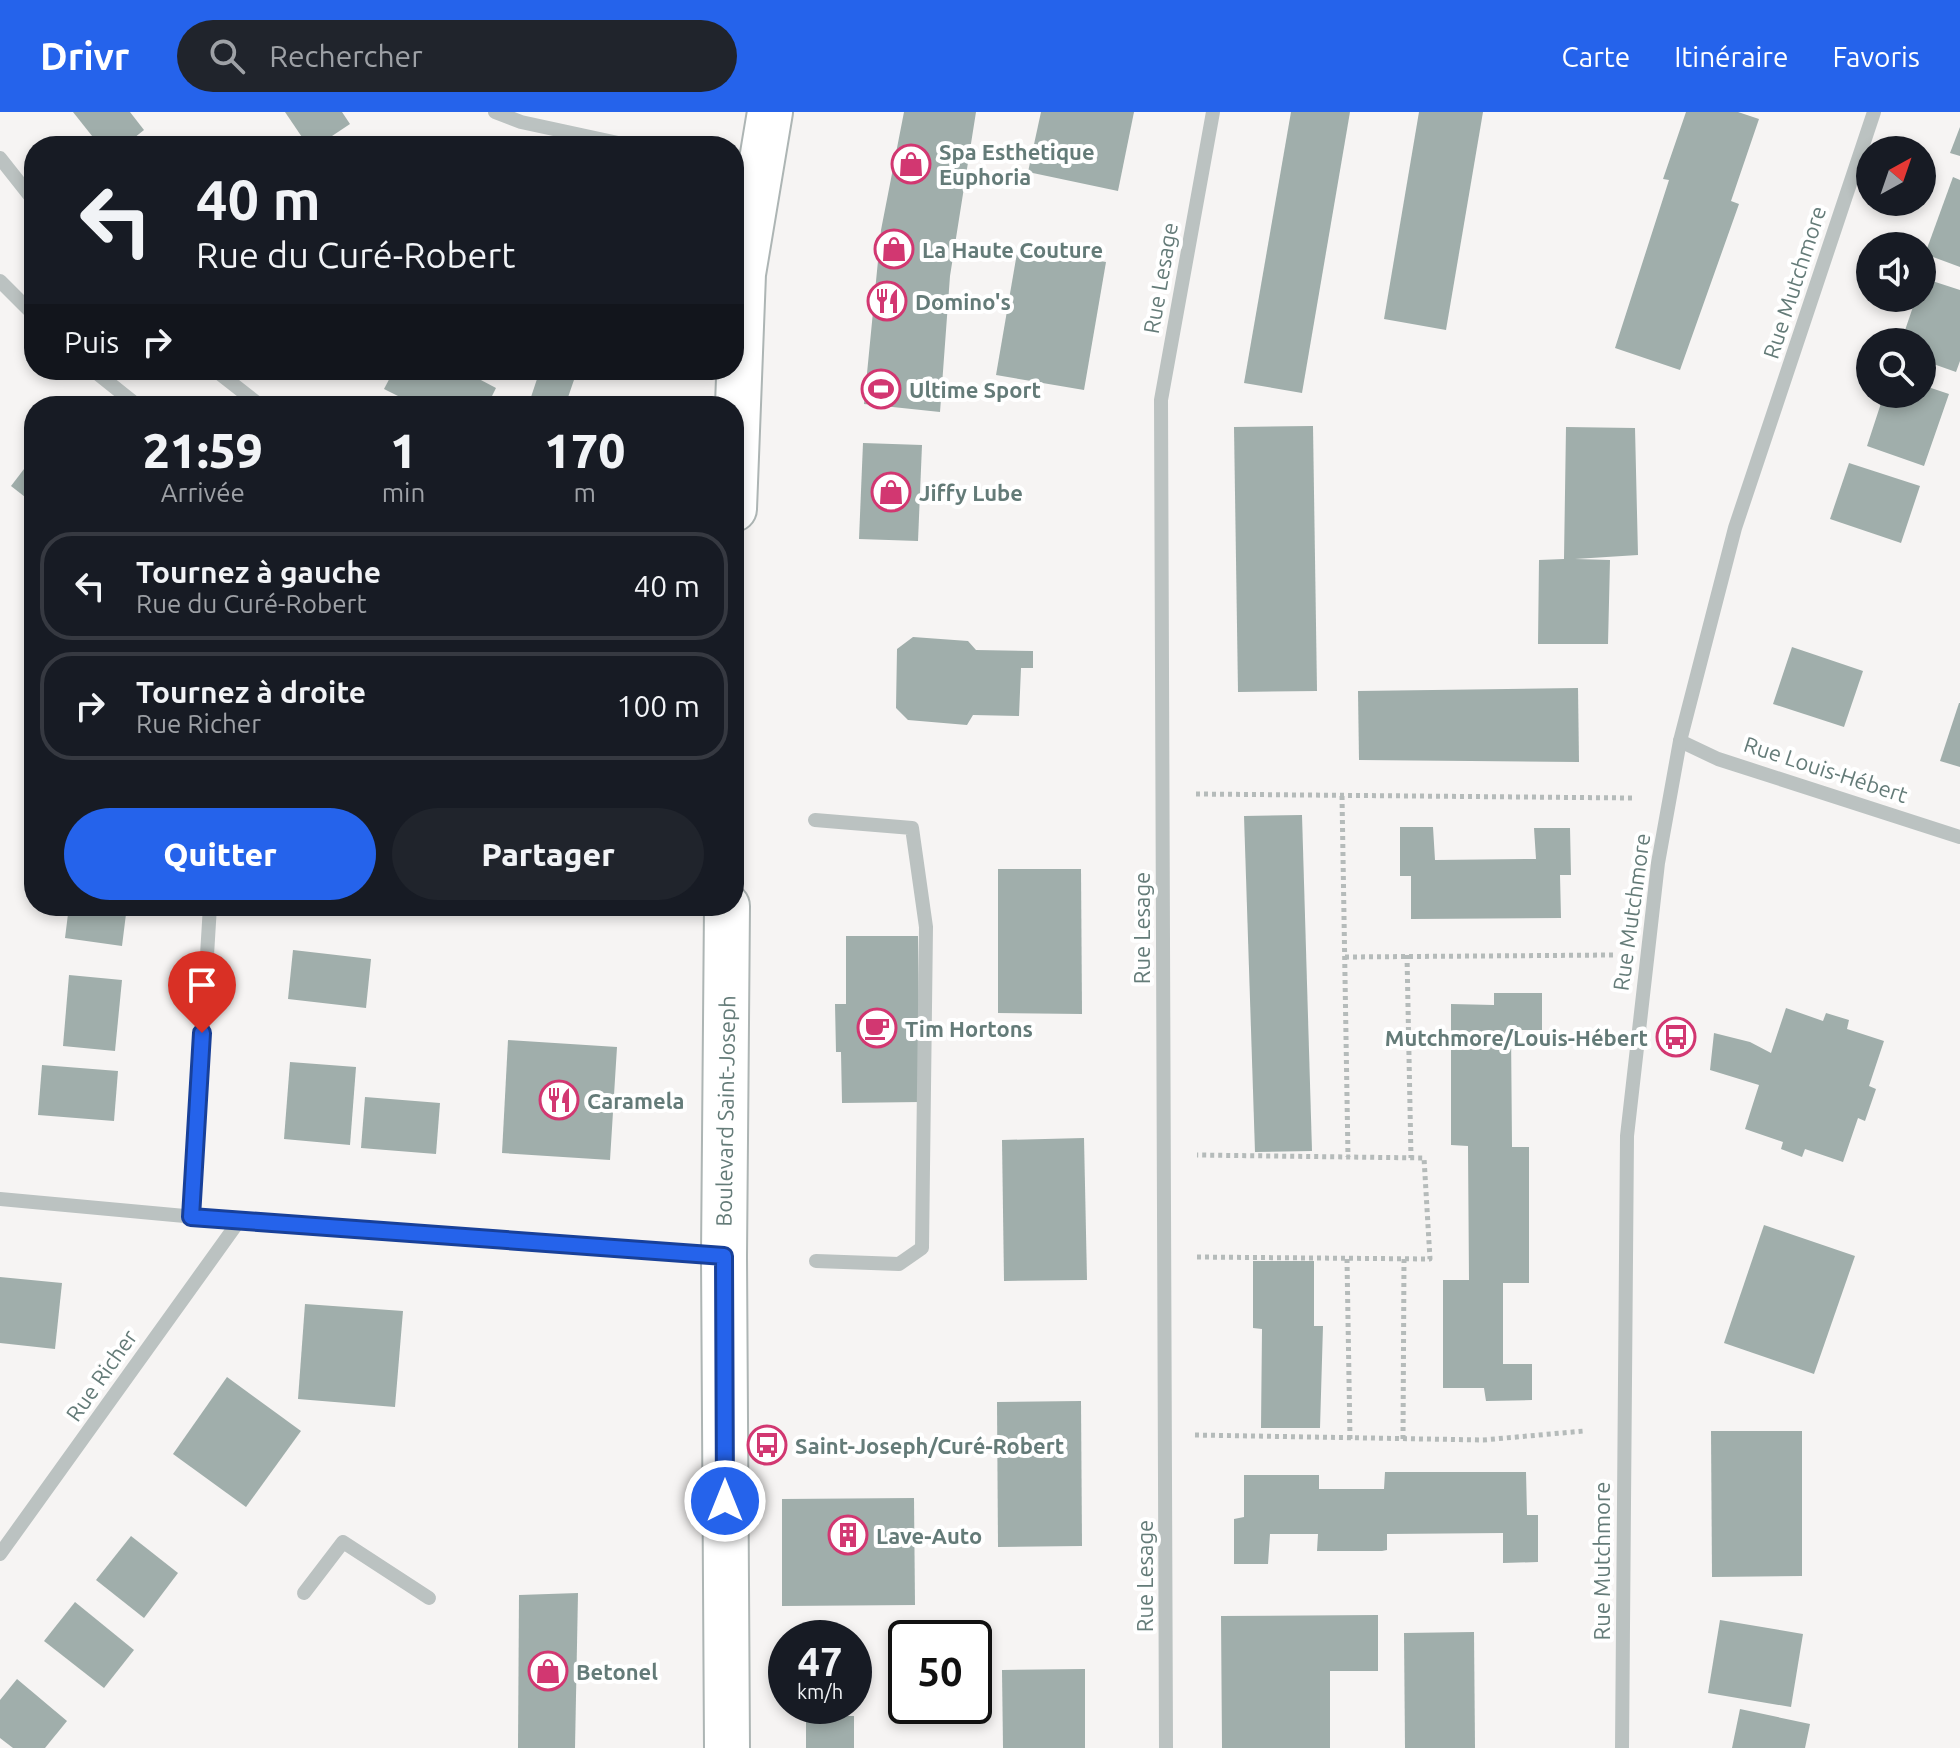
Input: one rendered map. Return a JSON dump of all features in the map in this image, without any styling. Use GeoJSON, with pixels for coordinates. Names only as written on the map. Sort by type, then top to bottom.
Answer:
{"type":"FeatureCollection","features":[{"type":"Feature","properties":{"kind":"main road"},"geometry":{"type":"LineString","coordinates":[[744,263],[752,171],[770,112]]}},
{"type":"Feature","properties":{"kind":"main road","name":"Boulevard Saint-Joseph"},"geometry":{"type":"LineString","coordinates":[[727,916],[724,1256],[727,1748]]}},
{"type":"Feature","properties":{"kind":"street"},"geometry":{"type":"LineString","coordinates":[[495,112],[521,122],[586,136]]}},
{"type":"Feature","properties":{"kind":"street","name":"Rue Lesage"},"geometry":{"type":"LineString","coordinates":[[1166,1748],[1161,400],[1213,112]]}},
{"type":"Feature","properties":{"kind":"street","name":"Rue Mutchmore"},"geometry":{"type":"LineString","coordinates":[[1622,1748],[1627,1136],[1658,863],[1680,741],[1735,528],[1874,112]]}},
{"type":"Feature","properties":{"kind":"street"},"geometry":{"type":"LineString","coordinates":[[0,158],[24,188]]}},
{"type":"Feature","properties":{"kind":"street"},"geometry":{"type":"LineString","coordinates":[[0,281],[24,305]]}},
{"type":"Feature","properties":{"kind":"street"},"geometry":{"type":"LineString","coordinates":[[106,380],[126,396]]}},
{"type":"Feature","properties":{"kind":"street"},"geometry":{"type":"LineString","coordinates":[[228,380],[248,396]]}},
{"type":"Feature","properties":{"kind":"street","name":"Rue Louis-Hébert"},"geometry":{"type":"LineString","coordinates":[[1680,741],[1718,759],[1960,837]]}},
{"type":"Feature","properties":{"kind":"street"},"geometry":{"type":"LineString","coordinates":[[815,820],[912,828],[926,927],[922,1248],[899,1264],[816,1261]]}},
{"type":"Feature","properties":{"kind":"street"},"geometry":{"type":"LineString","coordinates":[[191,1217],[209,916]]}},
{"type":"Feature","properties":{"kind":"street"},"geometry":{"type":"LineString","coordinates":[[0,1199],[239,1221],[724,1256]]}},
{"type":"Feature","properties":{"kind":"street","name":"Rue Richer"},"geometry":{"type":"LineString","coordinates":[[0,1554],[239,1221]]}},
{"type":"Feature","properties":{"kind":"street"},"geometry":{"type":"LineString","coordinates":[[304,1593],[343,1542],[429,1598]]}},
{"type":"Feature","properties":{"kind":"path"},"geometry":{"type":"LineString","coordinates":[[1196,794],[1632,798]]}},
{"type":"Feature","properties":{"kind":"path"},"geometry":{"type":"LineString","coordinates":[[1342,796],[1348,1157]]}},
{"type":"Feature","properties":{"kind":"path"},"geometry":{"type":"LineString","coordinates":[[1407,955],[1411,1158]]}},
{"type":"Feature","properties":{"kind":"path"},"geometry":{"type":"LineString","coordinates":[[1345,957],[1613,955]]}},
{"type":"Feature","properties":{"kind":"path"},"geometry":{"type":"LineString","coordinates":[[1197,1155],[1424,1158],[1430,1259],[1197,1257]]}},
{"type":"Feature","properties":{"kind":"path"},"geometry":{"type":"LineString","coordinates":[[1347,1259],[1350,1439]]}},
{"type":"Feature","properties":{"kind":"path"},"geometry":{"type":"LineString","coordinates":[[1403,1439],[1404,1259]]}},
{"type":"Feature","properties":{"kind":"path"},"geometry":{"type":"LineString","coordinates":[[1195,1435],[1483,1440],[1584,1431]]}},
{"type":"Feature","properties":{"kind":"building"},"geometry":{"type":"Polygon","coordinates":[[[73,112],[130,112],[144,130],[136,136],[92,136],[73,112]]]}},
{"type":"Feature","properties":{"kind":"building"},"geometry":{"type":"Polygon","coordinates":[[[285,112],[342,112],[350,124],[332,136],[301,136],[285,112]]]}},
{"type":"Feature","properties":{"kind":"building"},"geometry":{"type":"Polygon","coordinates":[[[904,112],[976,112],[950,276],[940,412],[864,404],[881,230],[904,112]]]}},
{"type":"Feature","properties":{"kind":"building"},"geometry":{"type":"Polygon","coordinates":[[[1041,112],[1134,112],[1118,191],[1028,172],[1041,112]]]}},
{"type":"Feature","properties":{"kind":"building"},"geometry":{"type":"Polygon","coordinates":[[[1291,112],[1350,112],[1302,393],[1244,383],[1291,112]]]}},
{"type":"Feature","properties":{"kind":"building"},"geometry":{"type":"Polygon","coordinates":[[[1419,112],[1483,112],[1446,330],[1384,319],[1419,112]]]}},
{"type":"Feature","properties":{"kind":"building"},"geometry":{"type":"Polygon","coordinates":[[[1686,112],[1738,112],[1759,119],[1731,201],[1739,204],[1680,370],[1615,348],[1669,180],[1663,179],[1686,112]]]}},
{"type":"Feature","properties":{"kind":"building"},"geometry":{"type":"Polygon","coordinates":[[[1960,127],[1960,156],[1950,153],[1960,127]]]}},
{"type":"Feature","properties":{"kind":"building"},"geometry":{"type":"Polygon","coordinates":[[[1953,177],[1960,180],[1960,267],[1936,258],[1936,232],[1933,232],[1953,177]]]}},
{"type":"Feature","properties":{"kind":"building"},"geometry":{"type":"Polygon","coordinates":[[[1018,247],[1106,262],[1084,390],[996,375],[1018,247]]]}},
{"type":"Feature","properties":{"kind":"building"},"geometry":{"type":"Polygon","coordinates":[[[1936,282],[1960,290],[1960,361],[1956,372],[1936,365],[1936,328],[1906,328],[1911,312],[1936,312],[1936,282]]]}},
{"type":"Feature","properties":{"kind":"building"},"geometry":{"type":"Polygon","coordinates":[[[389,380],[481,380],[496,388],[492,396],[398,396],[384,389],[389,380]]]}},
{"type":"Feature","properties":{"kind":"building"},"geometry":{"type":"Polygon","coordinates":[[[537,380],[574,380],[568,396],[531,396],[537,380]]]}},
{"type":"Feature","properties":{"kind":"building"},"geometry":{"type":"Polygon","coordinates":[[[1936,390],[1949,394],[1924,466],[1867,446],[1879,408],[1936,408],[1936,390]]]}},
{"type":"Feature","properties":{"kind":"building"},"geometry":{"type":"Polygon","coordinates":[[[1313,426],[1317,691],[1238,692],[1234,427],[1313,426]]]}},
{"type":"Feature","properties":{"kind":"building"},"geometry":{"type":"Polygon","coordinates":[[[1566,427],[1635,428],[1638,555],[1575,559],[1610,560],[1608,644],[1538,644],[1539,560],[1564,559],[1566,427]]]}},
{"type":"Feature","properties":{"kind":"building","name":"Jiffy Lube"},"geometry":{"type":"Polygon","coordinates":[[[863,443],[922,445],[918,541],[859,539],[863,443]]]}},
{"type":"Feature","properties":{"kind":"building"},"geometry":{"type":"Polygon","coordinates":[[[1849,463],[1920,486],[1901,543],[1830,519],[1849,463]]]}},
{"type":"Feature","properties":{"kind":"building"},"geometry":{"type":"Polygon","coordinates":[[[24,469],[24,496],[11,486],[24,469]]]}},
{"type":"Feature","properties":{"kind":"building"},"geometry":{"type":"Polygon","coordinates":[[[913,637],[968,641],[976,650],[1033,651],[1033,668],[1021,668],[1019,716],[973,715],[967,725],[908,720],[896,708],[897,649],[913,637]]]}},
{"type":"Feature","properties":{"kind":"building"},"geometry":{"type":"Polygon","coordinates":[[[1792,647],[1863,671],[1844,727],[1773,704],[1792,647]]]}},
{"type":"Feature","properties":{"kind":"building"},"geometry":{"type":"Polygon","coordinates":[[[1578,688],[1579,762],[1359,760],[1358,691],[1578,688]]]}},
{"type":"Feature","properties":{"kind":"building"},"geometry":{"type":"Polygon","coordinates":[[[1960,703],[1960,767],[1940,761],[1960,703]]]}},
{"type":"Feature","properties":{"kind":"building"},"geometry":{"type":"Polygon","coordinates":[[[1302,815],[1312,1151],[1255,1152],[1244,816],[1302,815]]]}},
{"type":"Feature","properties":{"kind":"building"},"geometry":{"type":"Polygon","coordinates":[[[1400,827],[1433,827],[1435,860],[1536,859],[1534,828],[1570,828],[1571,875],[1560,875],[1561,918],[1411,919],[1411,876],[1400,876],[1400,827]]]}},
{"type":"Feature","properties":{"kind":"building"},"geometry":{"type":"Polygon","coordinates":[[[998,869],[1081,869],[1082,1014],[998,1013],[998,869]]]}},
{"type":"Feature","properties":{"kind":"building"},"geometry":{"type":"Polygon","coordinates":[[[68,916],[126,916],[122,946],[65,938],[68,916]]]}},
{"type":"Feature","properties":{"kind":"building","name":"Tim Hortons"},"geometry":{"type":"Polygon","coordinates":[[[846,936],[918,936],[920,1102],[842,1103],[841,1052],[836,1052],[835,1004],[846,1004],[846,936]]]}},
{"type":"Feature","properties":{"kind":"building"},"geometry":{"type":"Polygon","coordinates":[[[293,950],[371,959],[366,1008],[288,999],[293,950]]]}},
{"type":"Feature","properties":{"kind":"building"},"geometry":{"type":"Polygon","coordinates":[[[69,975],[122,980],[115,1051],[63,1046],[69,975]]]}},
{"type":"Feature","properties":{"kind":"building"},"geometry":{"type":"Polygon","coordinates":[[[1494,993],[1542,993],[1542,1030],[1511,1030],[1512,1147],[1529,1147],[1529,1283],[1503,1283],[1503,1364],[1532,1364],[1532,1400],[1486,1401],[1484,1388],[1443,1388],[1443,1280],[1469,1280],[1468,1146],[1451,1145],[1451,1004],[1494,1005],[1494,993]]]}},
{"type":"Feature","properties":{"kind":"building"},"geometry":{"type":"Polygon","coordinates":[[[1786,1008],[1823,1021],[1826,1013],[1849,1020],[1847,1029],[1884,1041],[1869,1086],[1876,1089],[1865,1121],[1858,1118],[1843,1162],[1805,1149],[1802,1157],[1781,1149],[1783,1142],[1745,1129],[1759,1085],[1710,1070],[1714,1033],[1750,1042],[1771,1053],[1786,1008]]]}},
{"type":"Feature","properties":{"kind":"building","name":"Caramela"},"geometry":{"type":"Polygon","coordinates":[[[508,1040],[617,1047],[610,1160],[502,1153],[508,1040]]]}},
{"type":"Feature","properties":{"kind":"building"},"geometry":{"type":"Polygon","coordinates":[[[290,1062],[356,1067],[350,1145],[284,1139],[290,1062]]]}},
{"type":"Feature","properties":{"kind":"building"},"geometry":{"type":"Polygon","coordinates":[[[42,1065],[118,1071],[114,1121],[38,1115],[42,1065]]]}},
{"type":"Feature","properties":{"kind":"building"},"geometry":{"type":"Polygon","coordinates":[[[365,1097],[440,1103],[436,1154],[361,1148],[365,1097]]]}},
{"type":"Feature","properties":{"kind":"building"},"geometry":{"type":"Polygon","coordinates":[[[1084,1138],[1087,1280],[1004,1281],[1002,1140],[1084,1138]]]}},
{"type":"Feature","properties":{"kind":"building"},"geometry":{"type":"Polygon","coordinates":[[[1764,1225],[1855,1256],[1814,1374],[1724,1343],[1764,1225]]]}},
{"type":"Feature","properties":{"kind":"building"},"geometry":{"type":"Polygon","coordinates":[[[1253,1261],[1314,1261],[1314,1326],[1323,1326],[1320,1428],[1261,1428],[1262,1329],[1253,1328],[1253,1261]]]}},
{"type":"Feature","properties":{"kind":"building"},"geometry":{"type":"Polygon","coordinates":[[[0,1277],[62,1283],[55,1349],[0,1343],[0,1277]]]}},
{"type":"Feature","properties":{"kind":"building"},"geometry":{"type":"Polygon","coordinates":[[[305,1304],[403,1311],[395,1407],[298,1399],[305,1304]]]}},
{"type":"Feature","properties":{"kind":"building"},"geometry":{"type":"Polygon","coordinates":[[[227,1377],[301,1431],[246,1507],[173,1454],[227,1377]]]}},
{"type":"Feature","properties":{"kind":"building"},"geometry":{"type":"Polygon","coordinates":[[[1081,1401],[1082,1546],[998,1547],[997,1402],[1081,1401]]]}},
{"type":"Feature","properties":{"kind":"building"},"geometry":{"type":"Polygon","coordinates":[[[1711,1431],[1802,1431],[1802,1576],[1712,1577],[1711,1431]]]}},
{"type":"Feature","properties":{"kind":"building"},"geometry":{"type":"Polygon","coordinates":[[[1385,1472],[1526,1472],[1527,1515],[1538,1515],[1538,1562],[1503,1563],[1503,1533],[1387,1534],[1387,1550],[1382,1551],[1317,1551],[1318,1534],[1270,1534],[1268,1564],[1234,1564],[1234,1519],[1244,1517],[1244,1475],[1319,1475],[1319,1489],[1384,1489],[1385,1472]]]}},
{"type":"Feature","properties":{"kind":"building","name":"Lave-Auto"},"geometry":{"type":"Polygon","coordinates":[[[914,1498],[915,1605],[782,1606],[782,1499],[914,1498]]]}},
{"type":"Feature","properties":{"kind":"building"},"geometry":{"type":"Polygon","coordinates":[[[131,1536],[178,1573],[144,1618],[96,1580],[131,1536]]]}},
{"type":"Feature","properties":{"kind":"building","name":"Betonel"},"geometry":{"type":"Polygon","coordinates":[[[578,1593],[575,1748],[518,1748],[519,1595],[578,1593]]]}},
{"type":"Feature","properties":{"kind":"building"},"geometry":{"type":"Polygon","coordinates":[[[75,1602],[134,1650],[104,1688],[44,1641],[75,1602]]]}},
{"type":"Feature","properties":{"kind":"building"},"geometry":{"type":"Polygon","coordinates":[[[1378,1615],[1378,1671],[1330,1671],[1330,1748],[1222,1748],[1221,1616],[1378,1615]]]}},
{"type":"Feature","properties":{"kind":"building"},"geometry":{"type":"Polygon","coordinates":[[[1720,1620],[1803,1634],[1791,1707],[1708,1693],[1720,1620]]]}},
{"type":"Feature","properties":{"kind":"building"},"geometry":{"type":"Polygon","coordinates":[[[1474,1632],[1475,1748],[1405,1748],[1404,1633],[1474,1632]]]}},
{"type":"Feature","properties":{"kind":"building"},"geometry":{"type":"Polygon","coordinates":[[[1085,1669],[1085,1748],[1003,1748],[1002,1670],[1085,1669]]]}},
{"type":"Feature","properties":{"kind":"building"},"geometry":{"type":"Polygon","coordinates":[[[17,1679],[67,1721],[45,1748],[13,1748],[0,1738],[0,1700],[17,1679]]]}},
{"type":"Feature","properties":{"kind":"building"},"geometry":{"type":"Polygon","coordinates":[[[1740,1709],[1810,1724],[1805,1748],[1732,1748],[1740,1709]]]}},
{"type":"Feature","properties":{"kind":"building"},"geometry":{"type":"Polygon","coordinates":[[[806,1724],[854,1724],[854,1748],[806,1748],[806,1724]]]}},
{"type":"Feature","properties":{"kind":"place","name":"Spa Esthetique Euphoria"},"geometry":{"type":"Point","coordinates":[911,164]}},
{"type":"Feature","properties":{"kind":"place","name":"La Haute Couture"},"geometry":{"type":"Point","coordinates":[894,249]}},
{"type":"Feature","properties":{"kind":"place","name":"Domino's"},"geometry":{"type":"Point","coordinates":[887,301]}},
{"type":"Feature","properties":{"kind":"place","name":"Ultime Sport"},"geometry":{"type":"Point","coordinates":[881,389]}},
{"type":"Feature","properties":{"kind":"place","name":"Jiffy Lube"},"geometry":{"type":"Point","coordinates":[891,492]}},
{"type":"Feature","properties":{"kind":"place","name":"Tim Hortons"},"geometry":{"type":"Point","coordinates":[877,1028]}},
{"type":"Feature","properties":{"kind":"place","name":"Mutchmore/Louis-Hébert"},"geometry":{"type":"Point","coordinates":[1676,1037]}},
{"type":"Feature","properties":{"kind":"place","name":"Caramela"},"geometry":{"type":"Point","coordinates":[559,1100]}},
{"type":"Feature","properties":{"kind":"place","name":"Saint-Joseph/Curé-Robert"},"geometry":{"type":"Point","coordinates":[767,1445]}},
{"type":"Feature","properties":{"kind":"place","name":"Lave-Auto"},"geometry":{"type":"Point","coordinates":[848,1535]}},
{"type":"Feature","properties":{"kind":"place","name":"Betonel"},"geometry":{"type":"Point","coordinates":[548,1671]}},
{"type":"Feature","properties":{"kind":"route"},"geometry":{"type":"LineString","coordinates":[[202,1033],[191,1217],[724,1256],[725,1501]]}}]}
